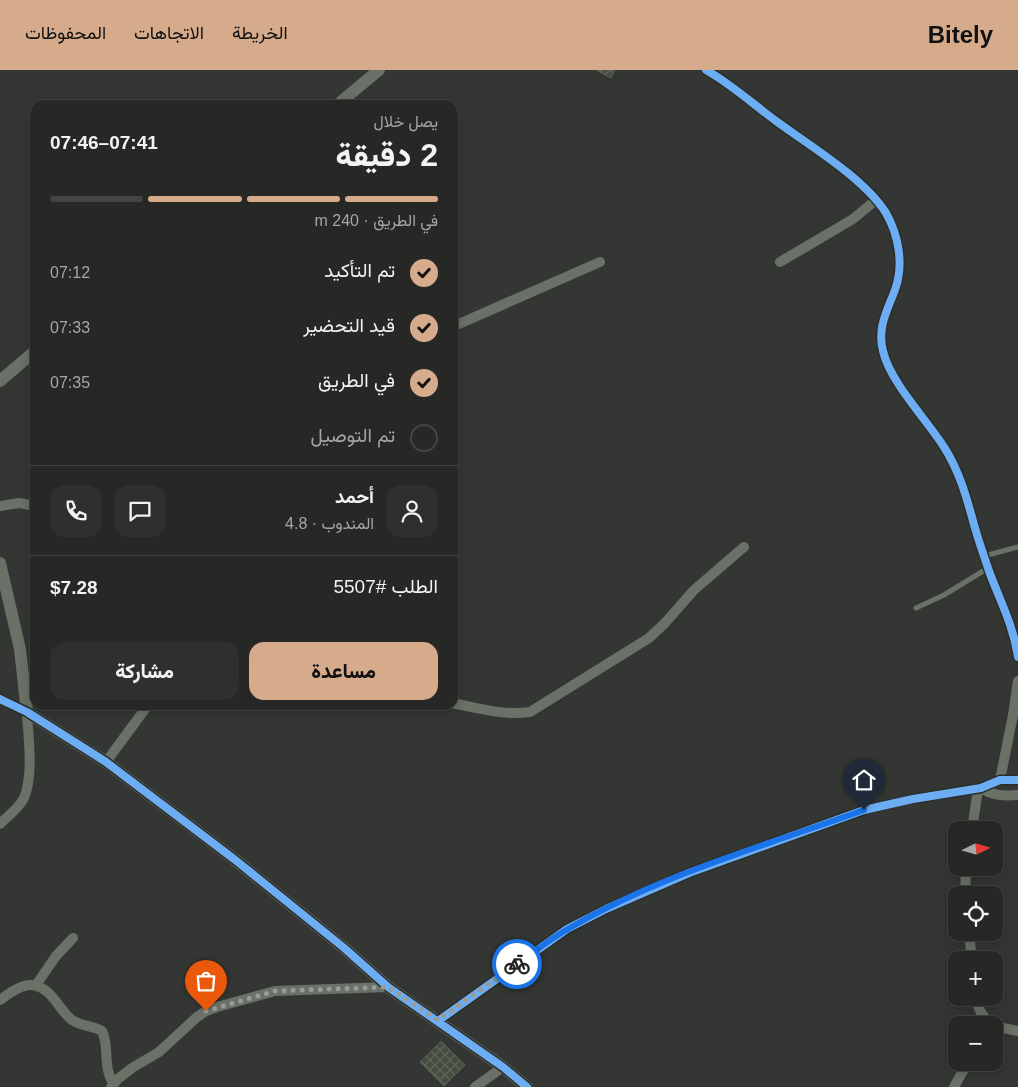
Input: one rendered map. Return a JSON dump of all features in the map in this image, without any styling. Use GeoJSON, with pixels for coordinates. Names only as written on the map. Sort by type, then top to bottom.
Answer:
{"type":"FeatureCollection","features":[{"type":"Feature","properties":{"kind":"street"},"geometry":{"type":"LineString","coordinates":[[342,100],[379,70]]}},
{"type":"Feature","properties":{"kind":"street"},"geometry":{"type":"LineString","coordinates":[[706,70],[844,171],[876,200],[887,215],[896,236],[900,261],[895,288],[882,320],[880,334],[883,353],[894,377],[944,446],[958,472],[988,568],[1016,640],[1018,656]]}},
{"type":"Feature","properties":{"kind":"street"},"geometry":{"type":"LineString","coordinates":[[780,262],[853,219],[876,200]]}},
{"type":"Feature","properties":{"kind":"street"},"geometry":{"type":"LineString","coordinates":[[458,324],[600,262]]}},
{"type":"Feature","properties":{"kind":"street"},"geometry":{"type":"LineString","coordinates":[[0,381],[30,355]]}},
{"type":"Feature","properties":{"kind":"street"},"geometry":{"type":"LineString","coordinates":[[0,506],[19,503],[30,505]]}},
{"type":"Feature","properties":{"kind":"street"},"geometry":{"type":"LineString","coordinates":[[458,704],[503,713],[530,712],[649,638],[694,590],[744,547]]}},
{"type":"Feature","properties":{"kind":"street"},"geometry":{"type":"LineString","coordinates":[[0,563],[20,649],[29,764],[24,797],[12,813],[0,824]]}},
{"type":"Feature","properties":{"kind":"street"},"geometry":{"type":"LineString","coordinates":[[1000,780],[1018,681]]}},
{"type":"Feature","properties":{"kind":"street"},"geometry":{"type":"LineString","coordinates":[[0,699],[26,712],[106,762],[234,859],[388,987],[503,1067],[526,1087]]}},
{"type":"Feature","properties":{"kind":"street"},"geometry":{"type":"LineString","coordinates":[[106,762],[144,710]]}},
{"type":"Feature","properties":{"kind":"street"},"geometry":{"type":"LineString","coordinates":[[438,1020],[567,930],[637,894],[689,873],[864,810],[913,799],[980,788],[1000,780],[1018,780]]}},
{"type":"Feature","properties":{"kind":"street"},"geometry":{"type":"LineString","coordinates":[[980,788],[988,793],[997,795],[1018,795]]}},
{"type":"Feature","properties":{"kind":"street"},"geometry":{"type":"LineString","coordinates":[[974,821],[980,788]]}},
{"type":"Feature","properties":{"kind":"street"},"geometry":{"type":"LineString","coordinates":[[36,985],[56,956],[73,938]]}},
{"type":"Feature","properties":{"kind":"street"},"geometry":{"type":"LineString","coordinates":[[0,1000],[22,987],[30,984],[36,985],[45,989],[72,1020],[102,1031],[112,1085],[132,1068],[159,1052],[197,1017],[217,1007],[275,991],[388,987]]}},
{"type":"Feature","properties":{"kind":"street"},"geometry":{"type":"LineString","coordinates":[[1003,1028],[1018,1031]]}},
{"type":"Feature","properties":{"kind":"street"},"geometry":{"type":"LineString","coordinates":[[475,1087],[503,1067]]}},
{"type":"Feature","properties":{"kind":"street"},"geometry":{"type":"LineString","coordinates":[[954,1087],[963,1071]]}},
{"type":"Feature","properties":{"kind":"lane"},"geometry":{"type":"LineString","coordinates":[[984,556],[1018,547]]}},
{"type":"Feature","properties":{"kind":"lane"},"geometry":{"type":"LineString","coordinates":[[916,608],[944,595],[988,568]]}},
{"type":"Feature","properties":{"kind":"building"},"geometry":{"type":"Polygon","coordinates":[[[596,70],[615,70],[611,78],[596,70]]]}},
{"type":"Feature","properties":{"kind":"building"},"geometry":{"type":"Polygon","coordinates":[[[441,1041],[465,1065],[444,1086],[420,1062],[441,1041]]]}},
{"type":"Feature","properties":{"kind":"cycle path"},"geometry":{"type":"LineString","coordinates":[[706,70],[850,175],[864,187],[886,213],[897,241],[900,261],[898,280],[882,327],[881,343],[883,351],[893,375],[937,436],[959,476],[989,571],[1010,623],[1018,657]]}},
{"type":"Feature","properties":{"kind":"cycle path"},"geometry":{"type":"LineString","coordinates":[[0,699],[27,712],[106,762],[234,859],[343,947],[388,987],[503,1067],[527,1087]]}},
{"type":"Feature","properties":{"kind":"cycle path"},"geometry":{"type":"LineString","coordinates":[[438,1021],[567,929],[606,909],[689,873],[864,810],[913,799],[981,788],[1000,780],[1018,780]]}},
{"type":"Feature","properties":{"kind":"way so far"},"geometry":{"type":"LineString","coordinates":[[206,1011],[262,993],[275,991],[388,987],[412,1005],[438,1020],[517,964]]}},
{"type":"Feature","properties":{"kind":"route"},"geometry":{"type":"LineString","coordinates":[[517,964],[567,930],[637,894],[689,873],[864,810]]}}]}
